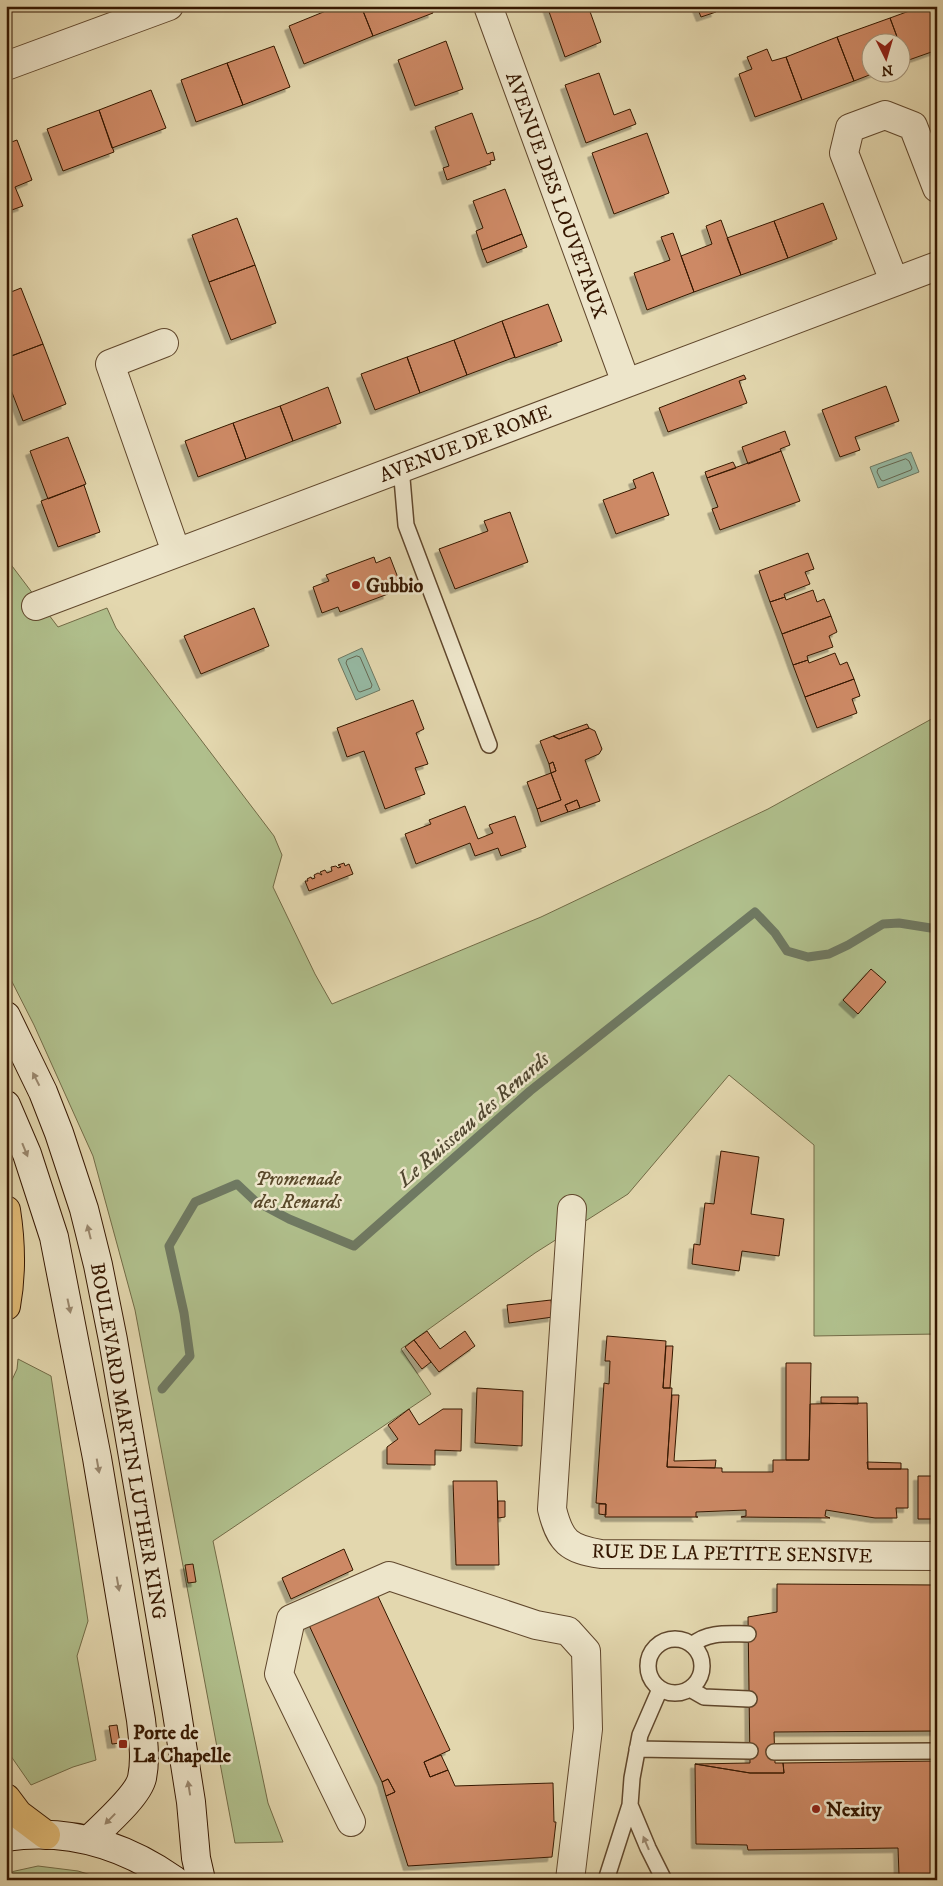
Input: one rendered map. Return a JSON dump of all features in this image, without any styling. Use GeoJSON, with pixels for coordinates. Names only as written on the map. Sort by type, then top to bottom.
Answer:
{"type":"FeatureCollection","features":[{"type":"Feature","properties":{"kind":"highway"},"geometry":{"type":"LineString","coordinates":[[6,1210],[11,1245],[6,1306]]}},
{"type":"Feature","properties":{"kind":"highway"},"geometry":{"type":"LineString","coordinates":[[6,1798],[18,1814],[46,1834]]}},
{"type":"Feature","properties":{"kind":"street"},"geometry":{"type":"LineString","coordinates":[[6,66],[169,6]]}},
{"type":"Feature","properties":{"kind":"street","name":"AVENUE DES LOUVETAUX"},"geometry":{"type":"LineString","coordinates":[[488,6],[626,383]]}},
{"type":"Feature","properties":{"kind":"street"},"geometry":{"type":"LineString","coordinates":[[894,281],[844,154],[850,128],[885,115],[912,126],[937,188]]}},
{"type":"Feature","properties":{"kind":"street","name":"AVENUE DE ROME"},"geometry":{"type":"LineString","coordinates":[[36,606],[937,266]]}},
{"type":"Feature","properties":{"kind":"street"},"geometry":{"type":"LineString","coordinates":[[164,343],[110,364],[176,552]]}},
{"type":"Feature","properties":{"kind":"street","name":"BOULEVARD MARTIN LUTHER KING"},"geometry":{"type":"LineString","coordinates":[[6,1016],[42,1092],[58,1133],[84,1209],[98,1265],[113,1340],[176,1707],[191,1802],[200,1880]]}},
{"type":"Feature","properties":{"kind":"street","name":"BOULEVARD MARTIN LUTHER KING"},"geometry":{"type":"LineString","coordinates":[[6,1105],[28,1154],[54,1237],[97,1458],[141,1720],[144,1752],[142,1780],[131,1797],[89,1840]]}},
{"type":"Feature","properties":{"kind":"street","name":"RUE DE LA PETITE SENSIVE"},"geometry":{"type":"LineString","coordinates":[[572,1210],[552,1509],[556,1526],[566,1541],[579,1550],[601,1554],[937,1556]]}},
{"type":"Feature","properties":{"kind":"street"},"geometry":{"type":"LineString","coordinates":[[351,1822],[279,1674],[291,1619],[389,1576],[536,1625],[568,1631],[586,1651],[588,1728],[570,1880]]}},
{"type":"Feature","properties":{"kind":"street"},"geometry":{"type":"LineString","coordinates":[[6,1837],[46,1834],[89,1840],[127,1852],[174,1880]]}},
{"type":"Feature","properties":{"kind":"lane"},"geometry":{"type":"LineString","coordinates":[[401,467],[406,525],[489,745]]}},
{"type":"Feature","properties":{"kind":"lane"},"geometry":{"type":"LineString","coordinates":[[692,1645],[710,1635],[748,1634]]}},
{"type":"Feature","properties":{"kind":"lane"},"geometry":{"type":"LineString","coordinates":[[675,1638],[684,1640],[699,1652],[702,1670],[699,1679],[690,1689],[677,1693],[668,1692],[654,1684],[649,1676],[647,1667],[652,1651],[658,1644],[675,1638]]}},
{"type":"Feature","properties":{"kind":"lane"},"geometry":{"type":"LineString","coordinates":[[606,1880],[630,1805],[632,1778],[640,1735],[660,1689]]}},
{"type":"Feature","properties":{"kind":"lane"},"geometry":{"type":"LineString","coordinates":[[690,1689],[704,1697],[749,1699]]}},
{"type":"Feature","properties":{"kind":"lane"},"geometry":{"type":"LineString","coordinates":[[637,1749],[750,1751]]}},
{"type":"Feature","properties":{"kind":"lane"},"geometry":{"type":"LineString","coordinates":[[774,1752],[937,1752]]}},
{"type":"Feature","properties":{"kind":"lane"},"geometry":{"type":"LineString","coordinates":[[630,1805],[664,1880]]}},
{"type":"Feature","properties":{"kind":"green space","name":"Promenade des Renards"},"geometry":{"type":"Polygon","coordinates":[[[6,558],[58,627],[107,608],[116,628],[274,836],[282,855],[273,887],[315,974],[332,1004],[541,917],[768,809],[937,716],[937,1334],[814,1336],[814,1145],[729,1075],[628,1194],[535,1253],[401,1349],[431,1394],[213,1541],[268,1803],[283,1842],[235,1843],[135,1310],[93,1156],[34,1025],[6,970],[6,558]]]}},
{"type":"Feature","properties":{"kind":"green space"},"geometry":{"type":"Polygon","coordinates":[[[18,1359],[51,1376],[88,1621],[77,1656],[96,1760],[73,1767],[31,1785],[6,1749],[6,1393],[17,1369],[18,1359]]]}},
{"type":"Feature","properties":{"kind":"green space"},"geometry":{"type":"Polygon","coordinates":[[[38,1866],[78,1871],[107,1880],[6,1880],[6,1873],[38,1866]]]}},
{"type":"Feature","properties":{"kind":"water"},"geometry":{"type":"Polygon","coordinates":[[[911,452],[919,472],[878,488],[870,467],[911,452]]]}},
{"type":"Feature","properties":{"kind":"water"},"geometry":{"type":"Polygon","coordinates":[[[362,648],[380,690],[356,700],[338,659],[362,648]]]}},
{"type":"Feature","properties":{"kind":"building"},"geometry":{"type":"Polygon","coordinates":[[[338,6],[361,6],[373,36],[304,64],[289,26],[338,6]]]}},
{"type":"Feature","properties":{"kind":"building"},"geometry":{"type":"Polygon","coordinates":[[[361,6],[431,6],[433,13],[373,36],[361,6]]]}},
{"type":"Feature","properties":{"kind":"building"},"geometry":{"type":"Polygon","coordinates":[[[547,6],[588,6],[601,42],[565,57],[547,6]]]}},
{"type":"Feature","properties":{"kind":"building"},"geometry":{"type":"Polygon","coordinates":[[[713,6],[716,12],[701,17],[697,7],[713,6]]]}},
{"type":"Feature","properties":{"kind":"building"},"geometry":{"type":"Polygon","coordinates":[[[923,6],[937,6],[937,50],[910,60],[910,32],[895,32],[890,18],[923,6]]]}},
{"type":"Feature","properties":{"kind":"building"},"geometry":{"type":"Polygon","coordinates":[[[890,18],[895,32],[860,32],[860,79],[854,81],[837,37],[890,18]]]}},
{"type":"Feature","properties":{"kind":"building"},"geometry":{"type":"Polygon","coordinates":[[[837,37],[854,81],[802,100],[786,57],[837,37]]]}},
{"type":"Feature","properties":{"kind":"building"},"geometry":{"type":"Polygon","coordinates":[[[446,41],[463,89],[415,106],[398,60],[446,41]]]}},
{"type":"Feature","properties":{"kind":"building"},"geometry":{"type":"Polygon","coordinates":[[[274,46],[290,87],[243,105],[227,63],[274,46]]]}},
{"type":"Feature","properties":{"kind":"building"},"geometry":{"type":"Polygon","coordinates":[[[767,49],[772,61],[786,57],[802,100],[755,117],[739,74],[752,69],[747,57],[767,49]]]}},
{"type":"Feature","properties":{"kind":"building"},"geometry":{"type":"Polygon","coordinates":[[[227,63],[243,105],[196,122],[181,80],[227,63]]]}},
{"type":"Feature","properties":{"kind":"building"},"geometry":{"type":"Polygon","coordinates":[[[599,73],[614,115],[630,109],[636,124],[586,143],[565,85],[599,73]]]}},
{"type":"Feature","properties":{"kind":"building"},"geometry":{"type":"Polygon","coordinates":[[[151,90],[166,128],[112,148],[99,110],[151,90]]]}},
{"type":"Feature","properties":{"kind":"building"},"geometry":{"type":"Polygon","coordinates":[[[99,110],[114,152],[63,171],[47,129],[99,110]]]}},
{"type":"Feature","properties":{"kind":"building"},"geometry":{"type":"Polygon","coordinates":[[[472,113],[487,154],[493,152],[495,160],[490,161],[491,164],[447,180],[443,168],[449,166],[435,127],[472,113]]]}},
{"type":"Feature","properties":{"kind":"building"},"geometry":{"type":"Polygon","coordinates":[[[647,133],[669,193],[614,214],[592,153],[647,133]]]}},
{"type":"Feature","properties":{"kind":"building"},"geometry":{"type":"Polygon","coordinates":[[[17,140],[32,180],[15,187],[23,206],[6,212],[6,144],[17,140]]]}},
{"type":"Feature","properties":{"kind":"building"},"geometry":{"type":"Polygon","coordinates":[[[505,189],[522,234],[482,250],[476,231],[483,228],[473,201],[505,189]]]}},
{"type":"Feature","properties":{"kind":"building"},"geometry":{"type":"Polygon","coordinates":[[[823,203],[837,239],[788,258],[774,221],[823,203]]]}},
{"type":"Feature","properties":{"kind":"building"},"geometry":{"type":"Polygon","coordinates":[[[237,218],[255,265],[209,282],[192,235],[237,218]]]}},
{"type":"Feature","properties":{"kind":"building"},"geometry":{"type":"Polygon","coordinates":[[[721,220],[741,275],[694,292],[681,256],[712,244],[706,226],[721,220]]]}},
{"type":"Feature","properties":{"kind":"building"},"geometry":{"type":"Polygon","coordinates":[[[774,221],[788,258],[741,275],[727,238],[774,221]]]}},
{"type":"Feature","properties":{"kind":"building"},"geometry":{"type":"Polygon","coordinates":[[[673,233],[694,292],[647,310],[634,273],[670,260],[661,237],[673,233]]]}},
{"type":"Feature","properties":{"kind":"building"},"geometry":{"type":"Polygon","coordinates":[[[522,234],[527,247],[487,263],[482,250],[522,234]]]}},
{"type":"Feature","properties":{"kind":"building"},"geometry":{"type":"Polygon","coordinates":[[[255,265],[276,323],[231,340],[209,282],[255,265]]]}},
{"type":"Feature","properties":{"kind":"building"},"geometry":{"type":"Polygon","coordinates":[[[21,288],[43,344],[6,358],[6,294],[21,288]]]}},
{"type":"Feature","properties":{"kind":"building"},"geometry":{"type":"Polygon","coordinates":[[[548,304],[562,341],[515,358],[502,321],[548,304]]]}},
{"type":"Feature","properties":{"kind":"building"},"geometry":{"type":"Polygon","coordinates":[[[502,321],[515,357],[467,375],[454,340],[502,321]]]}},
{"type":"Feature","properties":{"kind":"building"},"geometry":{"type":"Polygon","coordinates":[[[454,340],[467,375],[420,393],[407,357],[454,340]]]}},
{"type":"Feature","properties":{"kind":"building"},"geometry":{"type":"Polygon","coordinates":[[[43,344],[66,404],[23,421],[6,377],[6,358],[43,344]]]}},
{"type":"Feature","properties":{"kind":"building"},"geometry":{"type":"Polygon","coordinates":[[[407,357],[420,393],[375,410],[361,374],[407,357]]]}},
{"type":"Feature","properties":{"kind":"building"},"geometry":{"type":"Polygon","coordinates":[[[744,375],[746,379],[739,381],[747,403],[668,432],[659,408],[744,375]]]}},
{"type":"Feature","properties":{"kind":"building"},"geometry":{"type":"Polygon","coordinates":[[[886,386],[899,421],[855,437],[860,450],[840,457],[822,410],[886,386]]]}},
{"type":"Feature","properties":{"kind":"building"},"geometry":{"type":"Polygon","coordinates":[[[328,387],[341,423],[293,441],[280,406],[328,387]]]}},
{"type":"Feature","properties":{"kind":"building"},"geometry":{"type":"Polygon","coordinates":[[[280,406],[293,441],[246,459],[233,423],[280,406]]]}},
{"type":"Feature","properties":{"kind":"building"},"geometry":{"type":"Polygon","coordinates":[[[233,423],[246,459],[198,477],[185,441],[233,423]]]}},
{"type":"Feature","properties":{"kind":"building"},"geometry":{"type":"Polygon","coordinates":[[[785,431],[790,445],[780,449],[781,451],[748,464],[742,447],[785,431]]]}},
{"type":"Feature","properties":{"kind":"building"},"geometry":{"type":"Polygon","coordinates":[[[68,437],[86,484],[48,499],[30,451],[68,437]]]}},
{"type":"Feature","properties":{"kind":"building"},"geometry":{"type":"Polygon","coordinates":[[[781,451],[800,501],[720,530],[712,509],[718,507],[707,478],[781,451]]]}},
{"type":"Feature","properties":{"kind":"building"},"geometry":{"type":"Polygon","coordinates":[[[733,462],[736,468],[707,478],[705,472],[733,462]]]}},
{"type":"Feature","properties":{"kind":"building"},"geometry":{"type":"Polygon","coordinates":[[[653,472],[669,515],[616,534],[603,500],[636,488],[633,480],[653,472]]]}},
{"type":"Feature","properties":{"kind":"building"},"geometry":{"type":"Polygon","coordinates":[[[84,485],[100,532],[58,547],[41,501],[84,485]]]}},
{"type":"Feature","properties":{"kind":"building"},"geometry":{"type":"Polygon","coordinates":[[[510,512],[528,562],[455,589],[439,549],[488,531],[484,521],[510,512]]]}},
{"type":"Feature","properties":{"kind":"building"},"geometry":{"type":"Polygon","coordinates":[[[808,553],[814,569],[805,572],[810,584],[784,594],[785,597],[770,602],[759,571],[808,553]]]}},
{"type":"Feature","properties":{"kind":"building","name":"Gubbio"},"geometry":{"type":"Polygon","coordinates":[[[374,557],[376,563],[390,557],[400,583],[386,589],[388,594],[340,612],[338,607],[322,613],[313,587],[329,581],[326,575],[374,557]]]}},
{"type":"Feature","properties":{"kind":"building"},"geometry":{"type":"Polygon","coordinates":[[[813,590],[817,602],[824,599],[831,616],[782,634],[770,602],[785,597],[786,600],[813,590]]]}},
{"type":"Feature","properties":{"kind":"building"},"geometry":{"type":"Polygon","coordinates":[[[254,608],[269,646],[201,674],[184,636],[254,608]]]}},
{"type":"Feature","properties":{"kind":"building"},"geometry":{"type":"Polygon","coordinates":[[[831,616],[837,632],[829,636],[833,647],[807,656],[808,660],[793,665],[782,634],[831,616]]]}},
{"type":"Feature","properties":{"kind":"building"},"geometry":{"type":"Polygon","coordinates":[[[835,653],[840,665],[847,662],[854,679],[805,697],[793,665],[808,660],[809,663],[835,653]]]}},
{"type":"Feature","properties":{"kind":"building"},"geometry":{"type":"Polygon","coordinates":[[[854,679],[860,696],[852,699],[857,713],[817,728],[805,697],[854,679]]]}},
{"type":"Feature","properties":{"kind":"building"},"geometry":{"type":"Polygon","coordinates":[[[413,700],[424,729],[416,733],[428,764],[415,768],[425,794],[385,809],[364,751],[347,757],[337,728],[413,700]]]}},
{"type":"Feature","properties":{"kind":"building"},"geometry":{"type":"Polygon","coordinates":[[[587,724],[589,728],[559,739],[553,736],[587,724]]]}},
{"type":"Feature","properties":{"kind":"building"},"geometry":{"type":"Polygon","coordinates":[[[589,728],[595,731],[602,749],[599,754],[585,760],[600,801],[580,808],[577,800],[565,805],[568,812],[541,822],[537,809],[561,800],[551,773],[556,771],[553,762],[549,764],[540,741],[553,736],[559,739],[589,728]]]}},
{"type":"Feature","properties":{"kind":"building"},"geometry":{"type":"Polygon","coordinates":[[[553,762],[556,771],[551,773],[549,764],[553,762]]]}},
{"type":"Feature","properties":{"kind":"building"},"geometry":{"type":"Polygon","coordinates":[[[551,773],[561,800],[537,809],[527,782],[551,773]]]}},
{"type":"Feature","properties":{"kind":"building"},"geometry":{"type":"Polygon","coordinates":[[[577,800],[580,808],[568,812],[565,805],[577,800]]]}},
{"type":"Feature","properties":{"kind":"building"},"geometry":{"type":"Polygon","coordinates":[[[465,806],[478,839],[493,833],[489,825],[515,816],[526,847],[501,856],[498,848],[475,856],[470,843],[416,864],[405,834],[431,824],[429,820],[465,806]]]}},
{"type":"Feature","properties":{"kind":"building"},"geometry":{"type":"Polygon","coordinates":[[[344,863],[345,866],[349,864],[353,874],[309,891],[305,881],[308,881],[307,879],[315,878],[314,875],[318,873],[322,875],[320,872],[325,870],[327,873],[332,871],[331,867],[336,866],[338,868],[341,867],[338,865],[344,863]]]}},
{"type":"Feature","properties":{"kind":"building"},"geometry":{"type":"Polygon","coordinates":[[[871,969],[886,982],[858,1014],[843,1000],[871,969]]]}},
{"type":"Feature","properties":{"kind":"building"},"geometry":{"type":"Polygon","coordinates":[[[721,1151],[759,1157],[751,1214],[784,1219],[779,1256],[742,1251],[739,1271],[692,1264],[694,1244],[700,1245],[705,1203],[714,1204],[721,1151]]]}},
{"type":"Feature","properties":{"kind":"building"},"geometry":{"type":"Polygon","coordinates":[[[551,1300],[553,1317],[509,1323],[507,1305],[551,1300]]]}},
{"type":"Feature","properties":{"kind":"building"},"geometry":{"type":"Polygon","coordinates":[[[427,1331],[440,1349],[465,1331],[475,1346],[439,1372],[414,1340],[427,1331]]]}},
{"type":"Feature","properties":{"kind":"building"},"geometry":{"type":"Polygon","coordinates":[[[607,1336],[666,1341],[663,1388],[672,1388],[667,1467],[722,1468],[722,1472],[773,1472],[773,1460],[809,1460],[810,1404],[867,1403],[868,1469],[908,1469],[908,1508],[896,1508],[897,1518],[875,1518],[826,1510],[825,1516],[830,1518],[741,1517],[746,1516],[746,1510],[696,1512],[696,1517],[605,1517],[606,1504],[596,1503],[604,1383],[609,1384],[610,1361],[605,1361],[607,1336]]]}},
{"type":"Feature","properties":{"kind":"building"},"geometry":{"type":"Polygon","coordinates":[[[414,1340],[431,1362],[422,1369],[405,1347],[414,1340]]]}},
{"type":"Feature","properties":{"kind":"building"},"geometry":{"type":"Polygon","coordinates":[[[666,1346],[673,1346],[670,1388],[663,1388],[666,1346]]]}},
{"type":"Feature","properties":{"kind":"building"},"geometry":{"type":"Polygon","coordinates":[[[786,1363],[811,1363],[809,1460],[786,1460],[786,1363]]]}},
{"type":"Feature","properties":{"kind":"building"},"geometry":{"type":"Polygon","coordinates":[[[477,1388],[523,1391],[522,1446],[475,1443],[477,1388]]]}},
{"type":"Feature","properties":{"kind":"building"},"geometry":{"type":"Polygon","coordinates":[[[672,1395],[679,1395],[674,1461],[716,1460],[715,1468],[667,1467],[672,1395]]]}},
{"type":"Feature","properties":{"kind":"building"},"geometry":{"type":"Polygon","coordinates":[[[821,1397],[858,1397],[858,1404],[821,1403],[821,1397]]]}},
{"type":"Feature","properties":{"kind":"building"},"geometry":{"type":"Polygon","coordinates":[[[409,1409],[419,1425],[443,1409],[462,1409],[461,1451],[435,1450],[435,1465],[387,1464],[387,1447],[398,1439],[388,1425],[409,1409]]]}},
{"type":"Feature","properties":{"kind":"building"},"geometry":{"type":"Polygon","coordinates":[[[867,1462],[901,1463],[901,1469],[868,1469],[867,1462]]]}},
{"type":"Feature","properties":{"kind":"building"},"geometry":{"type":"Polygon","coordinates":[[[918,1476],[937,1476],[937,1519],[918,1519],[918,1476]]]}},
{"type":"Feature","properties":{"kind":"building"},"geometry":{"type":"Polygon","coordinates":[[[453,1481],[497,1481],[499,1565],[456,1565],[453,1481]]]}},
{"type":"Feature","properties":{"kind":"building"},"geometry":{"type":"Polygon","coordinates":[[[498,1501],[505,1501],[505,1517],[498,1518],[498,1501]]]}},
{"type":"Feature","properties":{"kind":"building"},"geometry":{"type":"Polygon","coordinates":[[[599,1504],[606,1504],[606,1515],[599,1514],[599,1504]]]}},
{"type":"Feature","properties":{"kind":"building"},"geometry":{"type":"Polygon","coordinates":[[[344,1549],[353,1570],[291,1599],[282,1578],[344,1549]]]}},
{"type":"Feature","properties":{"kind":"building"},"geometry":{"type":"Polygon","coordinates":[[[193,1564],[196,1582],[188,1583],[185,1565],[193,1564]]]}},
{"type":"Feature","properties":{"kind":"building"},"geometry":{"type":"Polygon","coordinates":[[[777,1584],[937,1585],[937,1731],[774,1732],[775,1763],[783,1763],[784,1773],[750,1773],[695,1764],[750,1763],[748,1617],[777,1612],[777,1584]]]}},
{"type":"Feature","properties":{"kind":"building"},"geometry":{"type":"Polygon","coordinates":[[[376,1592],[450,1750],[424,1762],[430,1777],[448,1770],[455,1786],[553,1783],[554,1822],[556,1822],[552,1857],[408,1866],[386,1796],[395,1792],[388,1779],[382,1782],[308,1623],[376,1592]]]}},
{"type":"Feature","properties":{"kind":"building"},"geometry":{"type":"Polygon","coordinates":[[[117,1725],[120,1743],[112,1744],[109,1726],[117,1725]]]}},
{"type":"Feature","properties":{"kind":"building"},"geometry":{"type":"Polygon","coordinates":[[[441,1755],[448,1770],[430,1777],[424,1762],[441,1755]]]}},
{"type":"Feature","properties":{"kind":"building","name":"Nexity"},"geometry":{"type":"Polygon","coordinates":[[[937,1761],[937,1874],[899,1875],[898,1848],[748,1850],[747,1845],[696,1844],[695,1764],[750,1773],[784,1773],[783,1763],[937,1761]]]}},
{"type":"Feature","properties":{"kind":"building"},"geometry":{"type":"Polygon","coordinates":[[[388,1779],[395,1792],[386,1796],[382,1782],[388,1779]]]}},
{"type":"Feature","properties":{"kind":"waterway","name":"Le Ruisseau des Renards"},"geometry":{"type":"LineString","coordinates":[[162,1389],[190,1356],[184,1313],[169,1246],[195,1202],[237,1184],[255,1201],[289,1219],[354,1246],[530,1091],[755,912],[775,933],[787,951],[808,957],[829,954],[883,924],[899,923],[937,929]]}},
{"type":"Feature","properties":{"kind":"place","name":"Gubbio"},"geometry":{"type":"Point","coordinates":[356,585]}},
{"type":"Feature","properties":{"kind":"place","name":"Porte de La Chapelle"},"geometry":{"type":"Point","coordinates":[123,1744]}},
{"type":"Feature","properties":{"kind":"place","name":"Nexity"},"geometry":{"type":"Point","coordinates":[816,1809]}}]}
